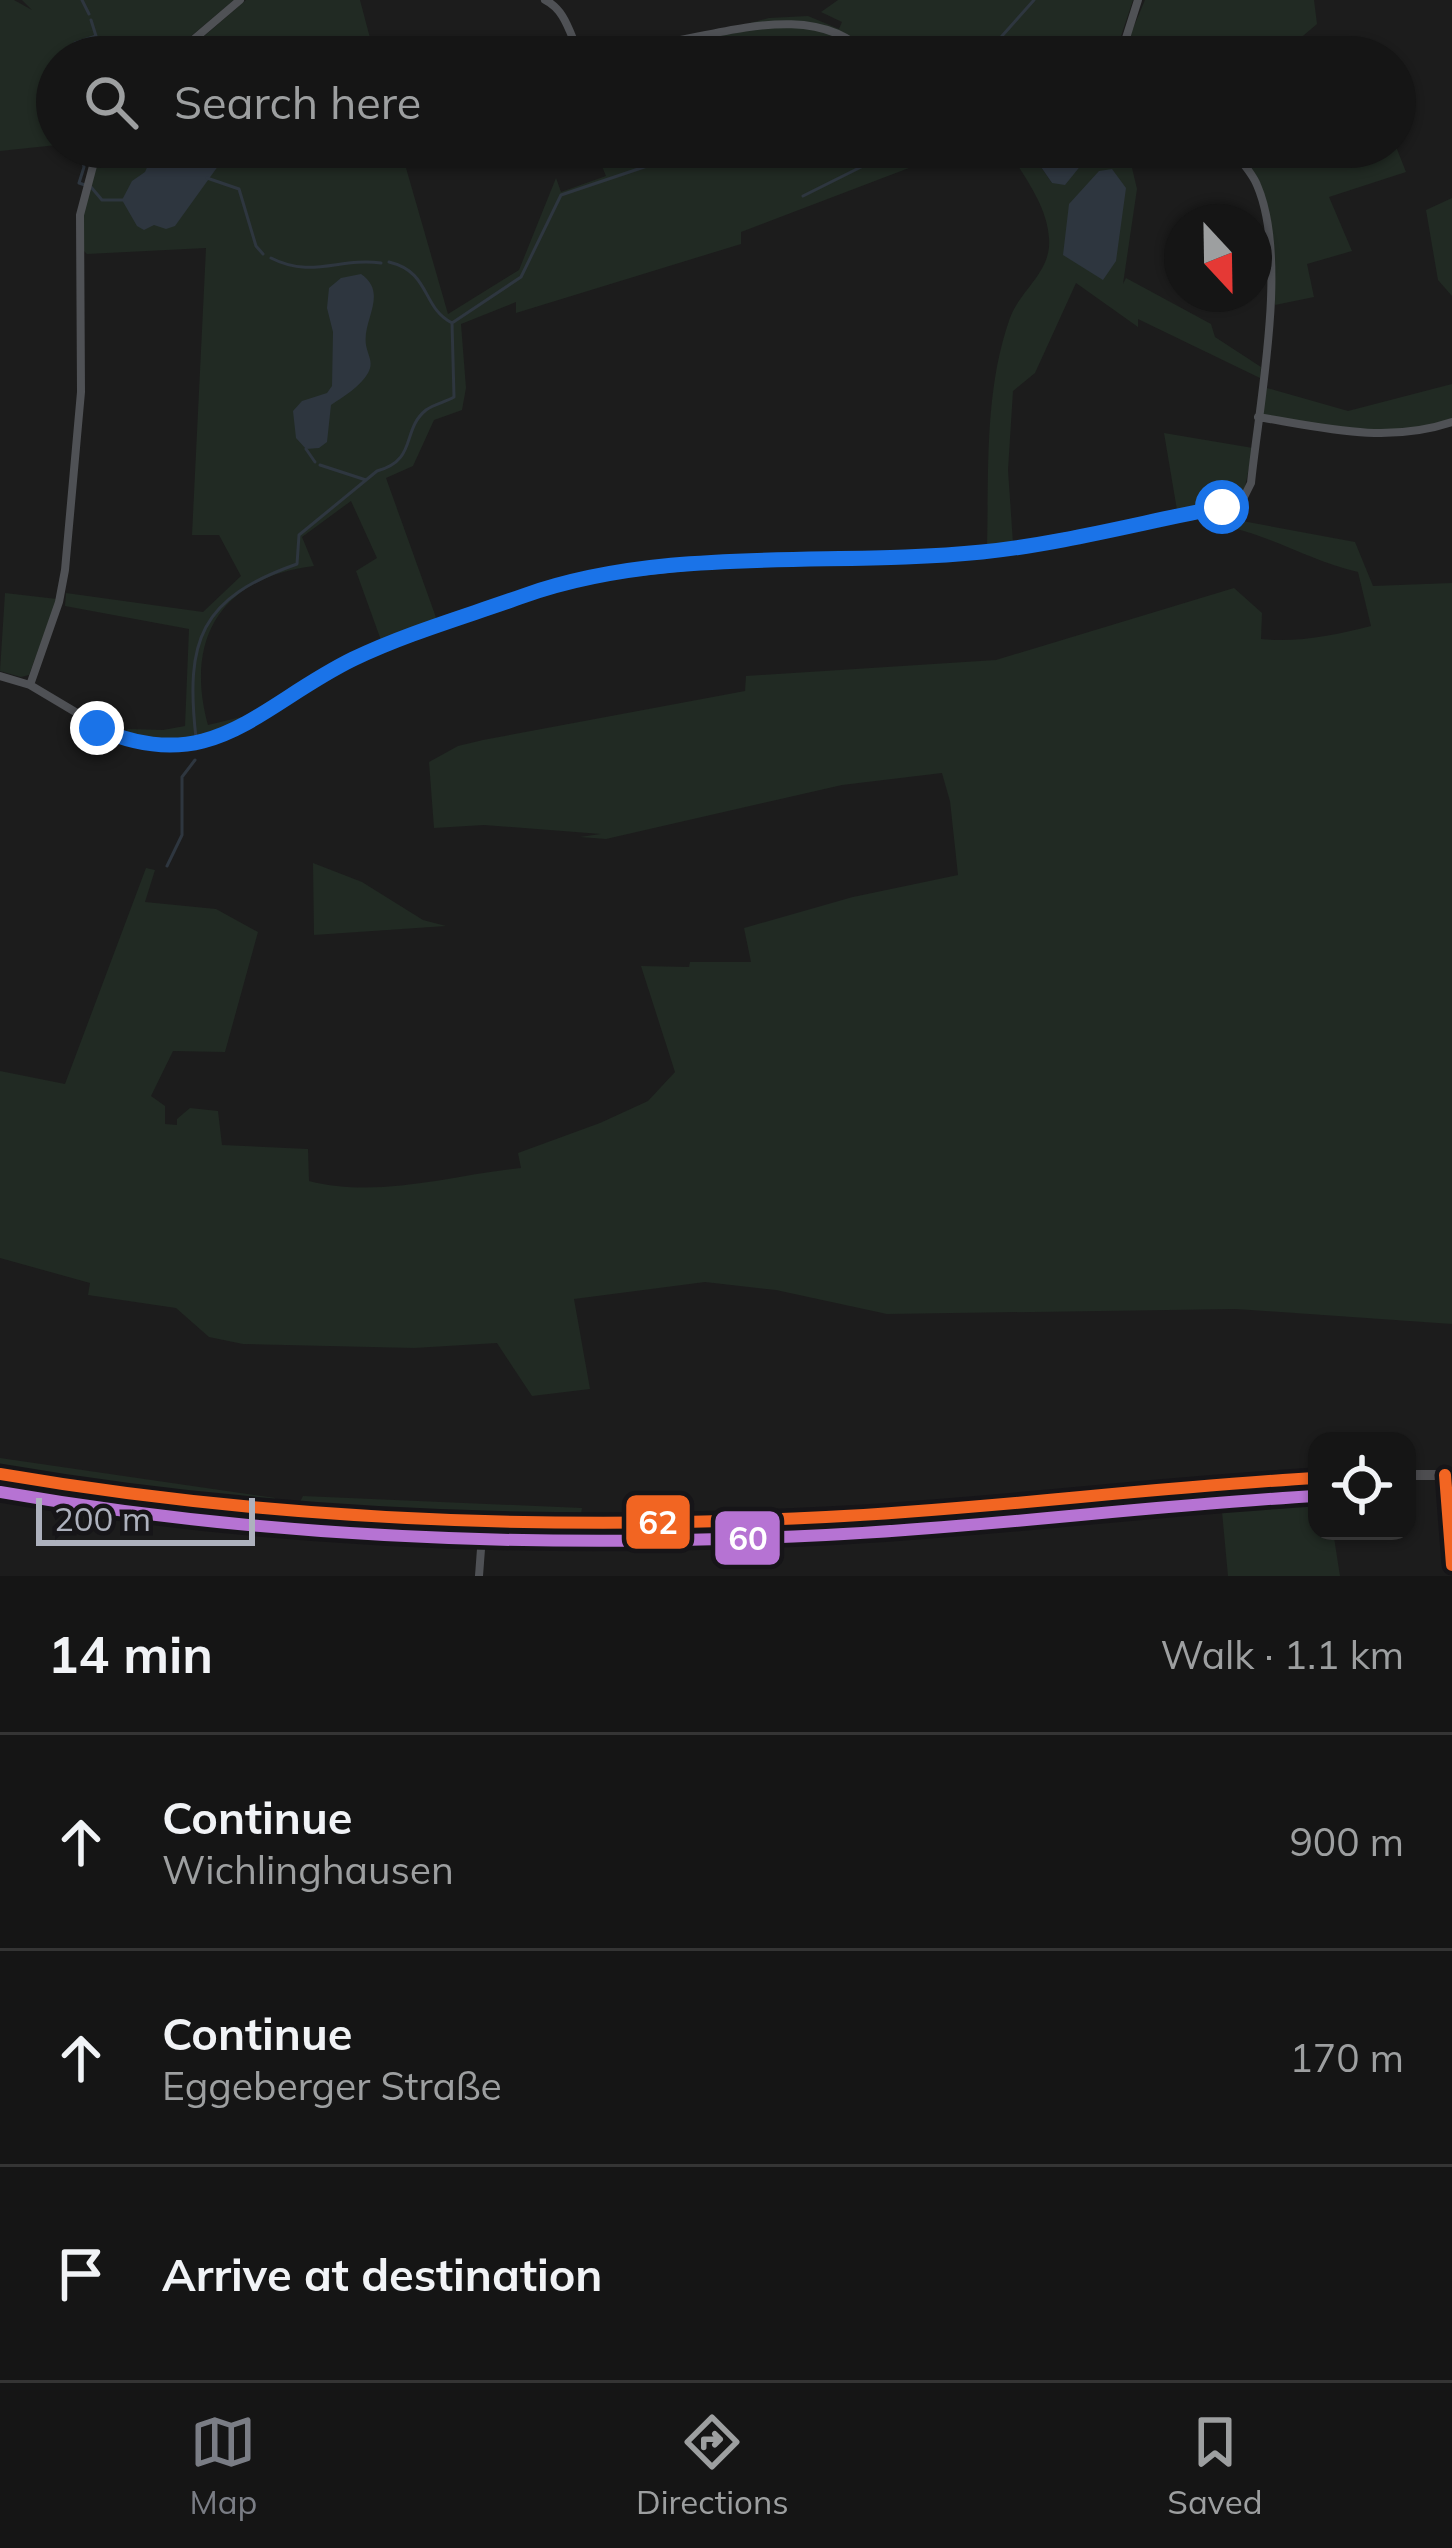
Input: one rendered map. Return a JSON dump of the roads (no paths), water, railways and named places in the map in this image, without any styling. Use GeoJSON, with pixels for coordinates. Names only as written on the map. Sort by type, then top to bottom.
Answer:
{"type":"FeatureCollection","features":[{"type":"Feature","properties":{"kind":"main road"},"geometry":{"type":"LineString","coordinates":[[0,1474],[131,1496],[285,1513],[483,1522],[830,1517],[1308,1479]]}},
{"type":"Feature","properties":{"kind":"main road"},"geometry":{"type":"LineString","coordinates":[[1416,1475],[1449,1475]]}},
{"type":"Feature","properties":{"kind":"street"},"geometry":{"type":"LineString","coordinates":[[198,36],[240,0]]}},
{"type":"Feature","properties":{"kind":"street"},"geometry":{"type":"LineString","coordinates":[[544,0],[555,5],[572,36]]}},
{"type":"Feature","properties":{"kind":"street"},"geometry":{"type":"LineString","coordinates":[[1127,36],[1138,0]]}},
{"type":"Feature","properties":{"kind":"street"},"geometry":{"type":"LineString","coordinates":[[688,36],[768,16],[808,12]]}},
{"type":"Feature","properties":{"kind":"street"},"geometry":{"type":"LineString","coordinates":[[826,19],[853,36]]}},
{"type":"Feature","properties":{"kind":"street"},"geometry":{"type":"LineString","coordinates":[[29,685],[59,602],[65,570],[81,392],[80,215],[91,168]]}},
{"type":"Feature","properties":{"kind":"street"},"geometry":{"type":"LineString","coordinates":[[0,676],[29,685],[97,728],[141,743],[192,744],[216,739],[270,712],[353,659],[572,579],[743,561],[983,552],[1222,507],[1243,499],[1251,483],[1271,308],[1268,224],[1257,183],[1246,168]]}},
{"type":"Feature","properties":{"kind":"street"},"geometry":{"type":"LineString","coordinates":[[1258,417],[1378,435],[1421,432],[1452,422]]}},
{"type":"Feature","properties":{"kind":"street"},"geometry":{"type":"LineString","coordinates":[[1449,1475],[1452,1565]]}},
{"type":"Feature","properties":{"kind":"street"},"geometry":{"type":"LineString","coordinates":[[478,1576],[483,1522]]}},
{"type":"Feature","properties":{"kind":"waterway"},"geometry":{"type":"LineString","coordinates":[[82,0],[89,14]]}},
{"type":"Feature","properties":{"kind":"waterway"},"geometry":{"type":"LineString","coordinates":[[1002,36],[1034,0]]}},
{"type":"Feature","properties":{"kind":"waterway"},"geometry":{"type":"LineString","coordinates":[[91,20],[96,36]]}},
{"type":"Feature","properties":{"kind":"waterway"},"geometry":{"type":"LineString","coordinates":[[84,168],[79,183],[91,187],[102,200],[123,200]]}},
{"type":"Feature","properties":{"kind":"waterway"},"geometry":{"type":"LineString","coordinates":[[196,738],[193,704],[198,649],[220,608],[264,577],[297,564],[299,535],[377,471],[398,460],[418,418],[454,397],[452,323],[521,277],[561,195],[641,168]]}},
{"type":"Feature","properties":{"kind":"waterway"},"geometry":{"type":"LineString","coordinates":[[803,196],[859,168]]}},
{"type":"Feature","properties":{"kind":"waterway"},"geometry":{"type":"LineString","coordinates":[[207,178],[239,189],[256,246],[263,254]]}},
{"type":"Feature","properties":{"kind":"waterway"},"geometry":{"type":"LineString","coordinates":[[271,258],[300,267],[381,263]]}},
{"type":"Feature","properties":{"kind":"waterway"},"geometry":{"type":"LineString","coordinates":[[389,262],[412,274],[435,308],[452,323]]}},
{"type":"Feature","properties":{"kind":"waterway"},"geometry":{"type":"LineString","coordinates":[[306,449],[315,462]]}},
{"type":"Feature","properties":{"kind":"waterway"},"geometry":{"type":"LineString","coordinates":[[320,465],[366,480]]}},
{"type":"Feature","properties":{"kind":"waterway"},"geometry":{"type":"LineString","coordinates":[[167,866],[182,835],[182,777],[195,760]]}}]}
